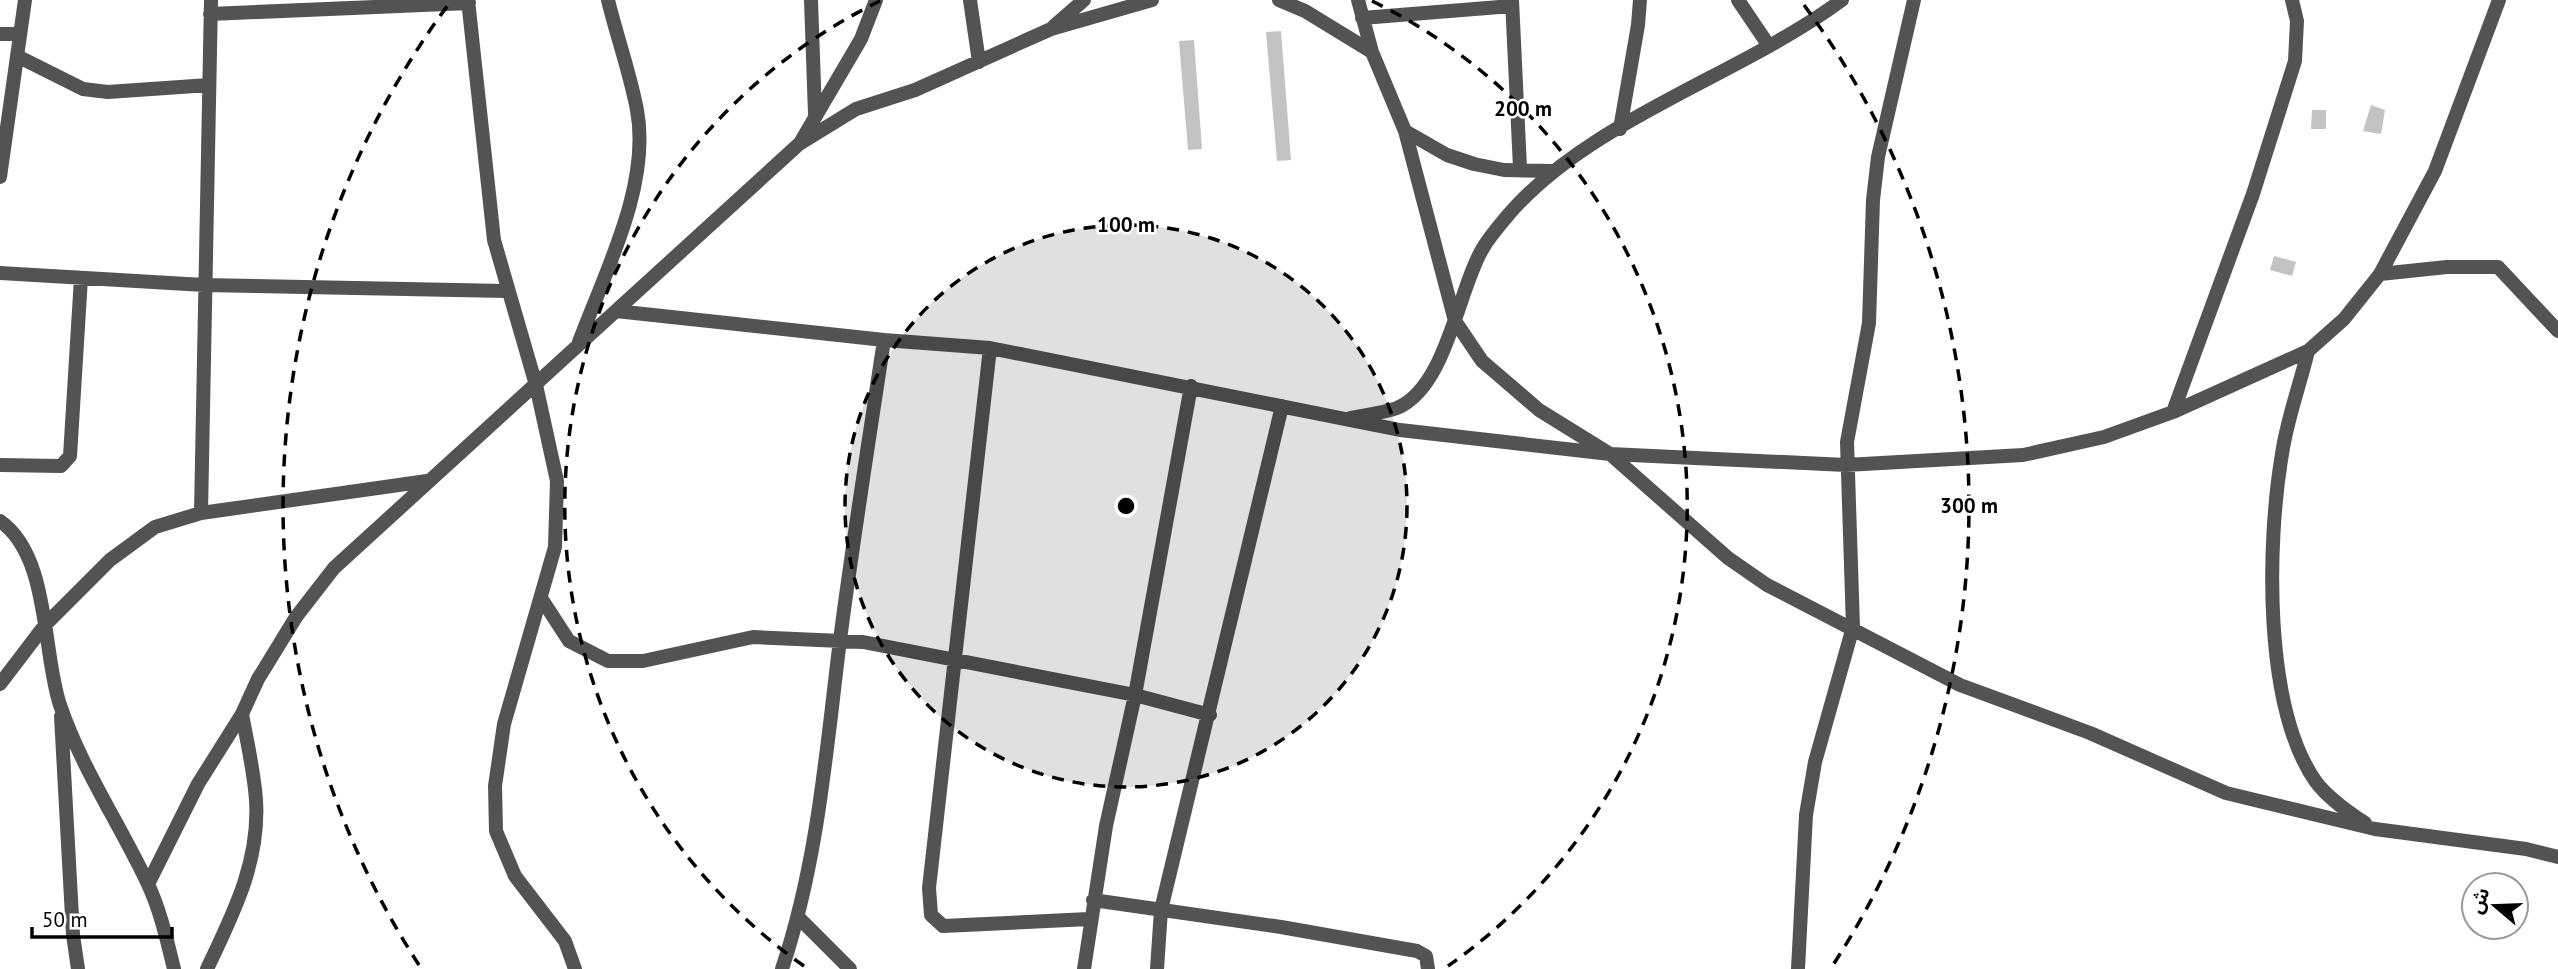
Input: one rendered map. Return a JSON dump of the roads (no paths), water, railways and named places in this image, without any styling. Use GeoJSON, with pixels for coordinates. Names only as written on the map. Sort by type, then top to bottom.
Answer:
{"type":"FeatureCollection","features":[{"type":"Feature","properties":{"kind":"street"},"geometry":{"type":"LineString","coordinates":[[1,169],[25,0]]}},
{"type":"Feature","properties":{"kind":"street"},"geometry":{"type":"LineString","coordinates":[[578,346],[634,191],[639,152],[637,111],[608,0]]}},
{"type":"Feature","properties":{"kind":"street"},"geometry":{"type":"LineString","coordinates":[[811,0],[816,116]]}},
{"type":"Feature","properties":{"kind":"street"},"geometry":{"type":"LineString","coordinates":[[799,144],[861,39],[876,0]]}},
{"type":"Feature","properties":{"kind":"street"},"geometry":{"type":"LineString","coordinates":[[970,0],[979,62]]}},
{"type":"Feature","properties":{"kind":"street"},"geometry":{"type":"LineString","coordinates":[[1051,29],[1084,0]]}},
{"type":"Feature","properties":{"kind":"street"},"geometry":{"type":"LineString","coordinates":[[148,884],[198,784],[242,714],[258,679],[296,617],[334,568],[799,144],[856,109],[915,90],[1051,29],[1152,0]]}},
{"type":"Feature","properties":{"kind":"street"},"geometry":{"type":"LineString","coordinates":[[1279,0],[1305,11],[1372,52]]}},
{"type":"Feature","properties":{"kind":"street"},"geometry":{"type":"LineString","coordinates":[[1358,0],[1372,52],[1405,131],[1455,321],[1482,361],[1539,410],[1611,454],[1728,558],[1767,585],[1853,627],[1960,685],[2090,733],[2226,793],[2375,829],[2526,849],[2558,857]]}},
{"type":"Feature","properties":{"kind":"street"},"geometry":{"type":"LineString","coordinates":[[1620,129],[1639,25],[1640,0]]}},
{"type":"Feature","properties":{"kind":"street"},"geometry":{"type":"LineString","coordinates":[[1738,0],[1769,46]]}},
{"type":"Feature","properties":{"kind":"street"},"geometry":{"type":"LineString","coordinates":[[1342,420],[1397,408],[1414,396],[1437,362],[1483,248],[1511,213],[1553,171],[1620,129],[1809,24],[1842,0]]}},
{"type":"Feature","properties":{"kind":"street"},"geometry":{"type":"LineString","coordinates":[[1798,969],[1808,802],[1820,737],[1853,627],[1853,562],[1846,465],[1851,411],[1869,323],[1873,200],[1878,157],[1914,0]]}},
{"type":"Feature","properties":{"kind":"street"},"geometry":{"type":"LineString","coordinates":[[2173,412],[2253,194],[2295,61],[2297,21],[2292,0]]}},
{"type":"Feature","properties":{"kind":"street"},"geometry":{"type":"LineString","coordinates":[[616,312],[884,341],[990,348],[1191,386],[1342,420],[1401,430],[1611,454],[1846,465],[2023,455],[2104,437],[2173,412],[2308,351],[2344,319],[2380,274],[2435,171],[2498,0]]}},
{"type":"Feature","properties":{"kind":"street"},"geometry":{"type":"LineString","coordinates":[[201,513],[210,7],[468,2],[494,240],[506,291],[536,385],[557,481],[555,547],[504,724],[495,786],[496,831],[515,876],[565,941],[575,969]]}},
{"type":"Feature","properties":{"kind":"street"},"geometry":{"type":"LineString","coordinates":[[1362,18],[1512,3],[1520,168]]}},
{"type":"Feature","properties":{"kind":"street"},"geometry":{"type":"LineString","coordinates":[[0,34],[20,34]]}},
{"type":"Feature","properties":{"kind":"street"},"geometry":{"type":"LineString","coordinates":[[17,56],[83,89],[108,92],[209,85]]}},
{"type":"Feature","properties":{"kind":"street"},"geometry":{"type":"LineString","coordinates":[[1405,131],[1447,155],[1474,164],[1504,170],[1520,168],[1553,171]]}},
{"type":"Feature","properties":{"kind":"street"},"geometry":{"type":"LineString","coordinates":[[2380,274],[2446,267],[2498,267],[2558,331]]}},
{"type":"Feature","properties":{"kind":"street"},"geometry":{"type":"LineString","coordinates":[[0,273],[204,285],[506,291]]}},
{"type":"Feature","properties":{"kind":"street"},"geometry":{"type":"LineString","coordinates":[[0,465],[61,466],[70,456],[81,278]]}},
{"type":"Feature","properties":{"kind":"street"},"geometry":{"type":"LineString","coordinates":[[782,969],[798,917],[826,779],[840,642],[884,341]]}},
{"type":"Feature","properties":{"kind":"street"},"geometry":{"type":"LineString","coordinates":[[990,348],[929,888],[931,915],[943,926],[1089,919]]}},
{"type":"Feature","properties":{"kind":"street"},"geometry":{"type":"LineString","coordinates":[[2308,351],[2282,452],[2274,520],[2272,586],[2278,662],[2293,737],[2317,782],[2344,809],[2375,829]]}},
{"type":"Feature","properties":{"kind":"street"},"geometry":{"type":"LineString","coordinates":[[1084,969],[1089,919],[1135,695],[1191,386]]}},
{"type":"Feature","properties":{"kind":"street"},"geometry":{"type":"LineString","coordinates":[[1157,969],[1161,910],[1210,715],[1282,406]]}},
{"type":"Feature","properties":{"kind":"street"},"geometry":{"type":"LineString","coordinates":[[1,684],[45,625],[121,552],[155,527],[201,513],[427,481]]}},
{"type":"Feature","properties":{"kind":"street"},"geometry":{"type":"LineString","coordinates":[[0,521],[23,548],[34,574],[60,705],[73,935],[78,969]]}},
{"type":"Feature","properties":{"kind":"street"},"geometry":{"type":"LineString","coordinates":[[541,598],[569,641],[608,662],[643,660],[753,637],[863,642],[957,658],[1135,695],[1210,715]]}},
{"type":"Feature","properties":{"kind":"street"},"geometry":{"type":"LineString","coordinates":[[60,705],[100,795],[148,884],[174,969]]}},
{"type":"Feature","properties":{"kind":"street"},"geometry":{"type":"LineString","coordinates":[[207,969],[242,897],[254,853],[256,800],[242,714]]}},
{"type":"Feature","properties":{"kind":"street"},"geometry":{"type":"LineString","coordinates":[[1093,900],[1281,927],[1417,951],[1426,956],[1427,969]]}},
{"type":"Feature","properties":{"kind":"street"},"geometry":{"type":"LineString","coordinates":[[798,917],[850,969]]}}]}
